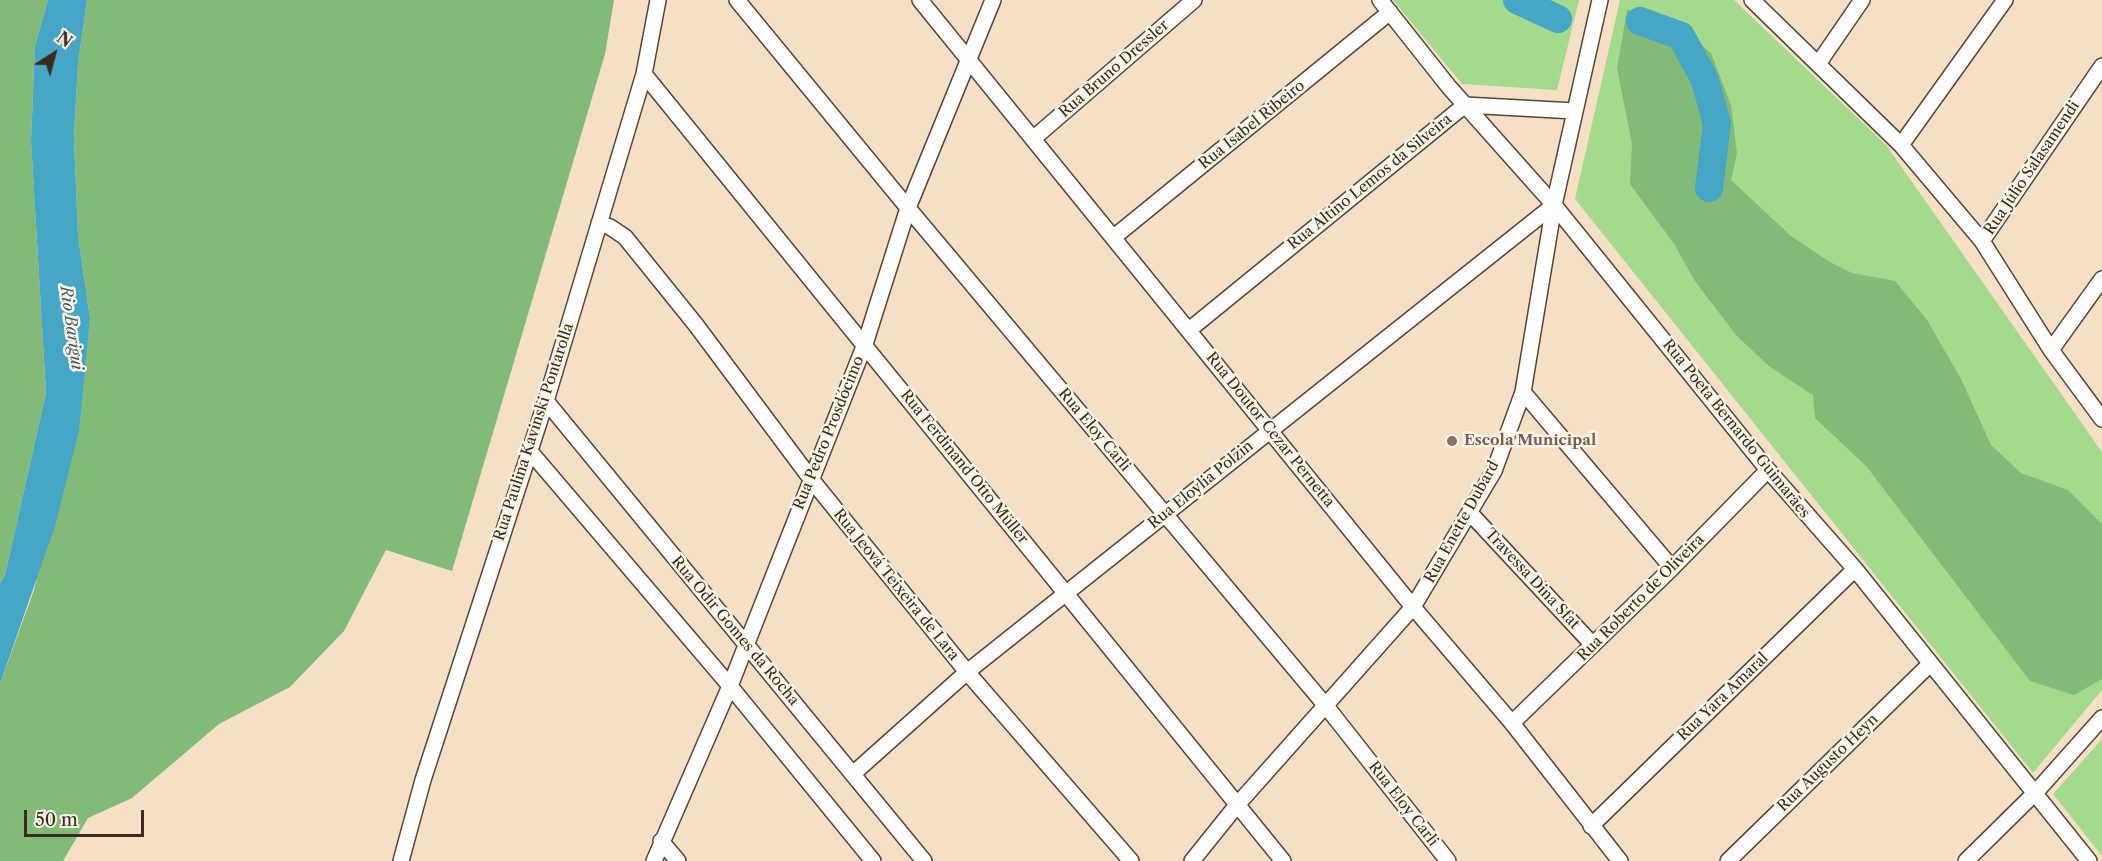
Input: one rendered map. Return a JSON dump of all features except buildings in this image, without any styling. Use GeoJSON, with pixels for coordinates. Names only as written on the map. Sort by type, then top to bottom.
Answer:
{"type":"FeatureCollection","features":[{"type":"Feature","properties":{"kind":"street","name":"Rua Paulina Kavinski Pontarolla"},"geometry":{"type":"LineString","coordinates":[[401,861],[423,780],[528,449],[546,401],[644,74],[658,0]]}},
{"type":"Feature","properties":{"kind":"street","name":"Rua Eloy Carli"},"geometry":{"type":"LineString","coordinates":[[737,0],[908,208],[1326,706],[1448,861]]}},
{"type":"Feature","properties":{"kind":"street","name":"Rua Doutor Cezar Pernetta"},"geometry":{"type":"LineString","coordinates":[[920,0],[970,58],[1413,607],[1512,723],[1620,861]]}},
{"type":"Feature","properties":{"kind":"street","name":"Rua Pedro Prosdócimo"},"geometry":{"type":"LineString","coordinates":[[654,861],[730,686],[865,344],[908,208],[993,0]]}},
{"type":"Feature","properties":{"kind":"street","name":"Rua Bruno Dressler"},"geometry":{"type":"LineString","coordinates":[[1034,138],[1194,0]]}},
{"type":"Feature","properties":{"kind":"street","name":"Rua Enette Dubard"},"geometry":{"type":"LineString","coordinates":[[1192,861],[1237,805],[1413,607],[1494,471],[1523,392],[1544,279],[1554,205],[1600,0]]}},
{"type":"Feature","properties":{"kind":"street"},"geometry":{"type":"LineString","coordinates":[[1752,0],[1901,145],[1982,241],[2051,350],[2102,418]]}},
{"type":"Feature","properties":{"kind":"street"},"geometry":{"type":"LineString","coordinates":[[1818,64],[1862,0]]}},
{"type":"Feature","properties":{"kind":"street"},"geometry":{"type":"LineString","coordinates":[[1901,145],[2005,0]]}},
{"type":"Feature","properties":{"kind":"street","name":"Rua Poeta Bernardo Guimarães"},"geometry":{"type":"LineString","coordinates":[[1385,6],[1465,105],[1554,205],[1768,471],[1854,569],[1929,665],[2036,792],[2089,861]]}},
{"type":"Feature","properties":{"kind":"street","name":"Rua Isabel Ribeiro"},"geometry":{"type":"LineString","coordinates":[[1114,237],[1385,6]]}},
{"type":"Feature","properties":{"kind":"street","name":"Rua Júlio Salasamendi"},"geometry":{"type":"LineString","coordinates":[[1982,241],[2102,66]]}},
{"type":"Feature","properties":{"kind":"street","name":"Rua Ferdinand Otto Müller"},"geometry":{"type":"LineString","coordinates":[[644,74],[1283,861]]}},
{"type":"Feature","properties":{"kind":"street","name":"Rua Altino Lemos da Silveira"},"geometry":{"type":"LineString","coordinates":[[1189,330],[1465,105],[1575,111]]}},
{"type":"Feature","properties":{"kind":"street","name":"Rua Eloylia Polzin"},"geometry":{"type":"LineString","coordinates":[[854,773],[967,672],[1554,205]]}},
{"type":"Feature","properties":{"kind":"street","name":"Rua Jeová Teixeira de Lara"},"geometry":{"type":"LineString","coordinates":[[599,223],[610,227],[624,237],[696,325],[811,479],[967,672],[1131,861]]}},
{"type":"Feature","properties":{"kind":"street"},"geometry":{"type":"LineString","coordinates":[[2051,350],[2102,279]]}},
{"type":"Feature","properties":{"kind":"street"},"geometry":{"type":"LineString","coordinates":[[1523,392],[1672,568]]}},
{"type":"Feature","properties":{"kind":"street","name":"Rua Odir Gomes da Rocha"},"geometry":{"type":"LineString","coordinates":[[546,401],[924,861]]}},
{"type":"Feature","properties":{"kind":"street"},"geometry":{"type":"LineString","coordinates":[[528,449],[730,686],[873,861]]}},
{"type":"Feature","properties":{"kind":"street","name":"Rua Roberto de Oliveira"},"geometry":{"type":"LineString","coordinates":[[1512,723],[1768,471]]}},
{"type":"Feature","properties":{"kind":"street","name":"Travessa Dina Sfat"},"geometry":{"type":"LineString","coordinates":[[1470,513],[1593,645]]}},
{"type":"Feature","properties":{"kind":"street","name":"Rua Yara Amaral"},"geometry":{"type":"LineString","coordinates":[[1592,826],[1854,569]]}},
{"type":"Feature","properties":{"kind":"street","name":"Rua Augusto Heyn"},"geometry":{"type":"LineString","coordinates":[[1728,861],[1929,665]]}},
{"type":"Feature","properties":{"kind":"street"},"geometry":{"type":"LineString","coordinates":[[1966,861],[2036,792],[2102,718]]}},
{"type":"Feature","properties":{"kind":"street"},"geometry":{"type":"LineString","coordinates":[[661,841],[678,861]]}},
{"type":"Feature","properties":{"kind":"green space"},"geometry":{"type":"Polygon","coordinates":[[[0,0],[48,0],[35,46],[31,141],[46,393],[5,575],[0,583],[0,0]]]}},
{"type":"Feature","properties":{"kind":"green space"},"geometry":{"type":"Polygon","coordinates":[[[87,0],[614,0],[605,54],[452,571],[386,550],[344,631],[290,687],[219,724],[132,798],[88,818],[63,861],[0,861],[0,684],[34,590],[84,371],[90,318],[78,236],[74,137],[78,63],[87,0]]]}},
{"type":"Feature","properties":{"kind":"green space"},"geometry":{"type":"Polygon","coordinates":[[[1393,0],[1579,0],[1557,90],[1462,84],[1393,0]]]}},
{"type":"Feature","properties":{"kind":"green space"},"geometry":{"type":"Polygon","coordinates":[[[1620,0],[1734,0],[1886,145],[2102,452],[2102,690],[2033,773],[1575,199],[1620,0]]]}},
{"type":"Feature","properties":{"kind":"green space"},"geometry":{"type":"Polygon","coordinates":[[[1627,10],[1670,18],[1711,53],[1731,105],[1737,153],[1731,180],[1791,236],[1828,261],[1852,273],[1895,281],[1927,320],[1961,379],[1991,445],[2021,473],[2068,490],[2102,524],[2102,679],[2074,695],[2030,681],[1867,467],[1815,418],[1813,395],[1770,367],[1736,335],[1694,280],[1675,245],[1630,184],[1632,144],[1617,68],[1627,10]]]}},
{"type":"Feature","properties":{"kind":"green space"},"geometry":{"type":"Polygon","coordinates":[[[2102,739],[2102,856],[2053,794],[2102,739]]]}},
{"type":"Feature","properties":{"kind":"water","name":"Rio Barigui"},"geometry":{"type":"Polygon","coordinates":[[[48,0],[87,0],[78,63],[74,137],[78,236],[90,318],[79,431],[55,526],[0,684],[0,583],[5,575],[46,393],[31,141],[35,46],[48,0]]]}},
{"type":"Feature","properties":{"kind":"waterway"},"geometry":{"type":"LineString","coordinates":[[1517,0],[1558,19]]}},
{"type":"Feature","properties":{"kind":"waterway"},"geometry":{"type":"LineString","coordinates":[[1640,21],[1681,36],[1705,80],[1717,124],[1709,188]]}},
{"type":"Feature","properties":{"kind":"place","name":"Escola Municipal"},"geometry":{"type":"Point","coordinates":[1452,441]}}]}
